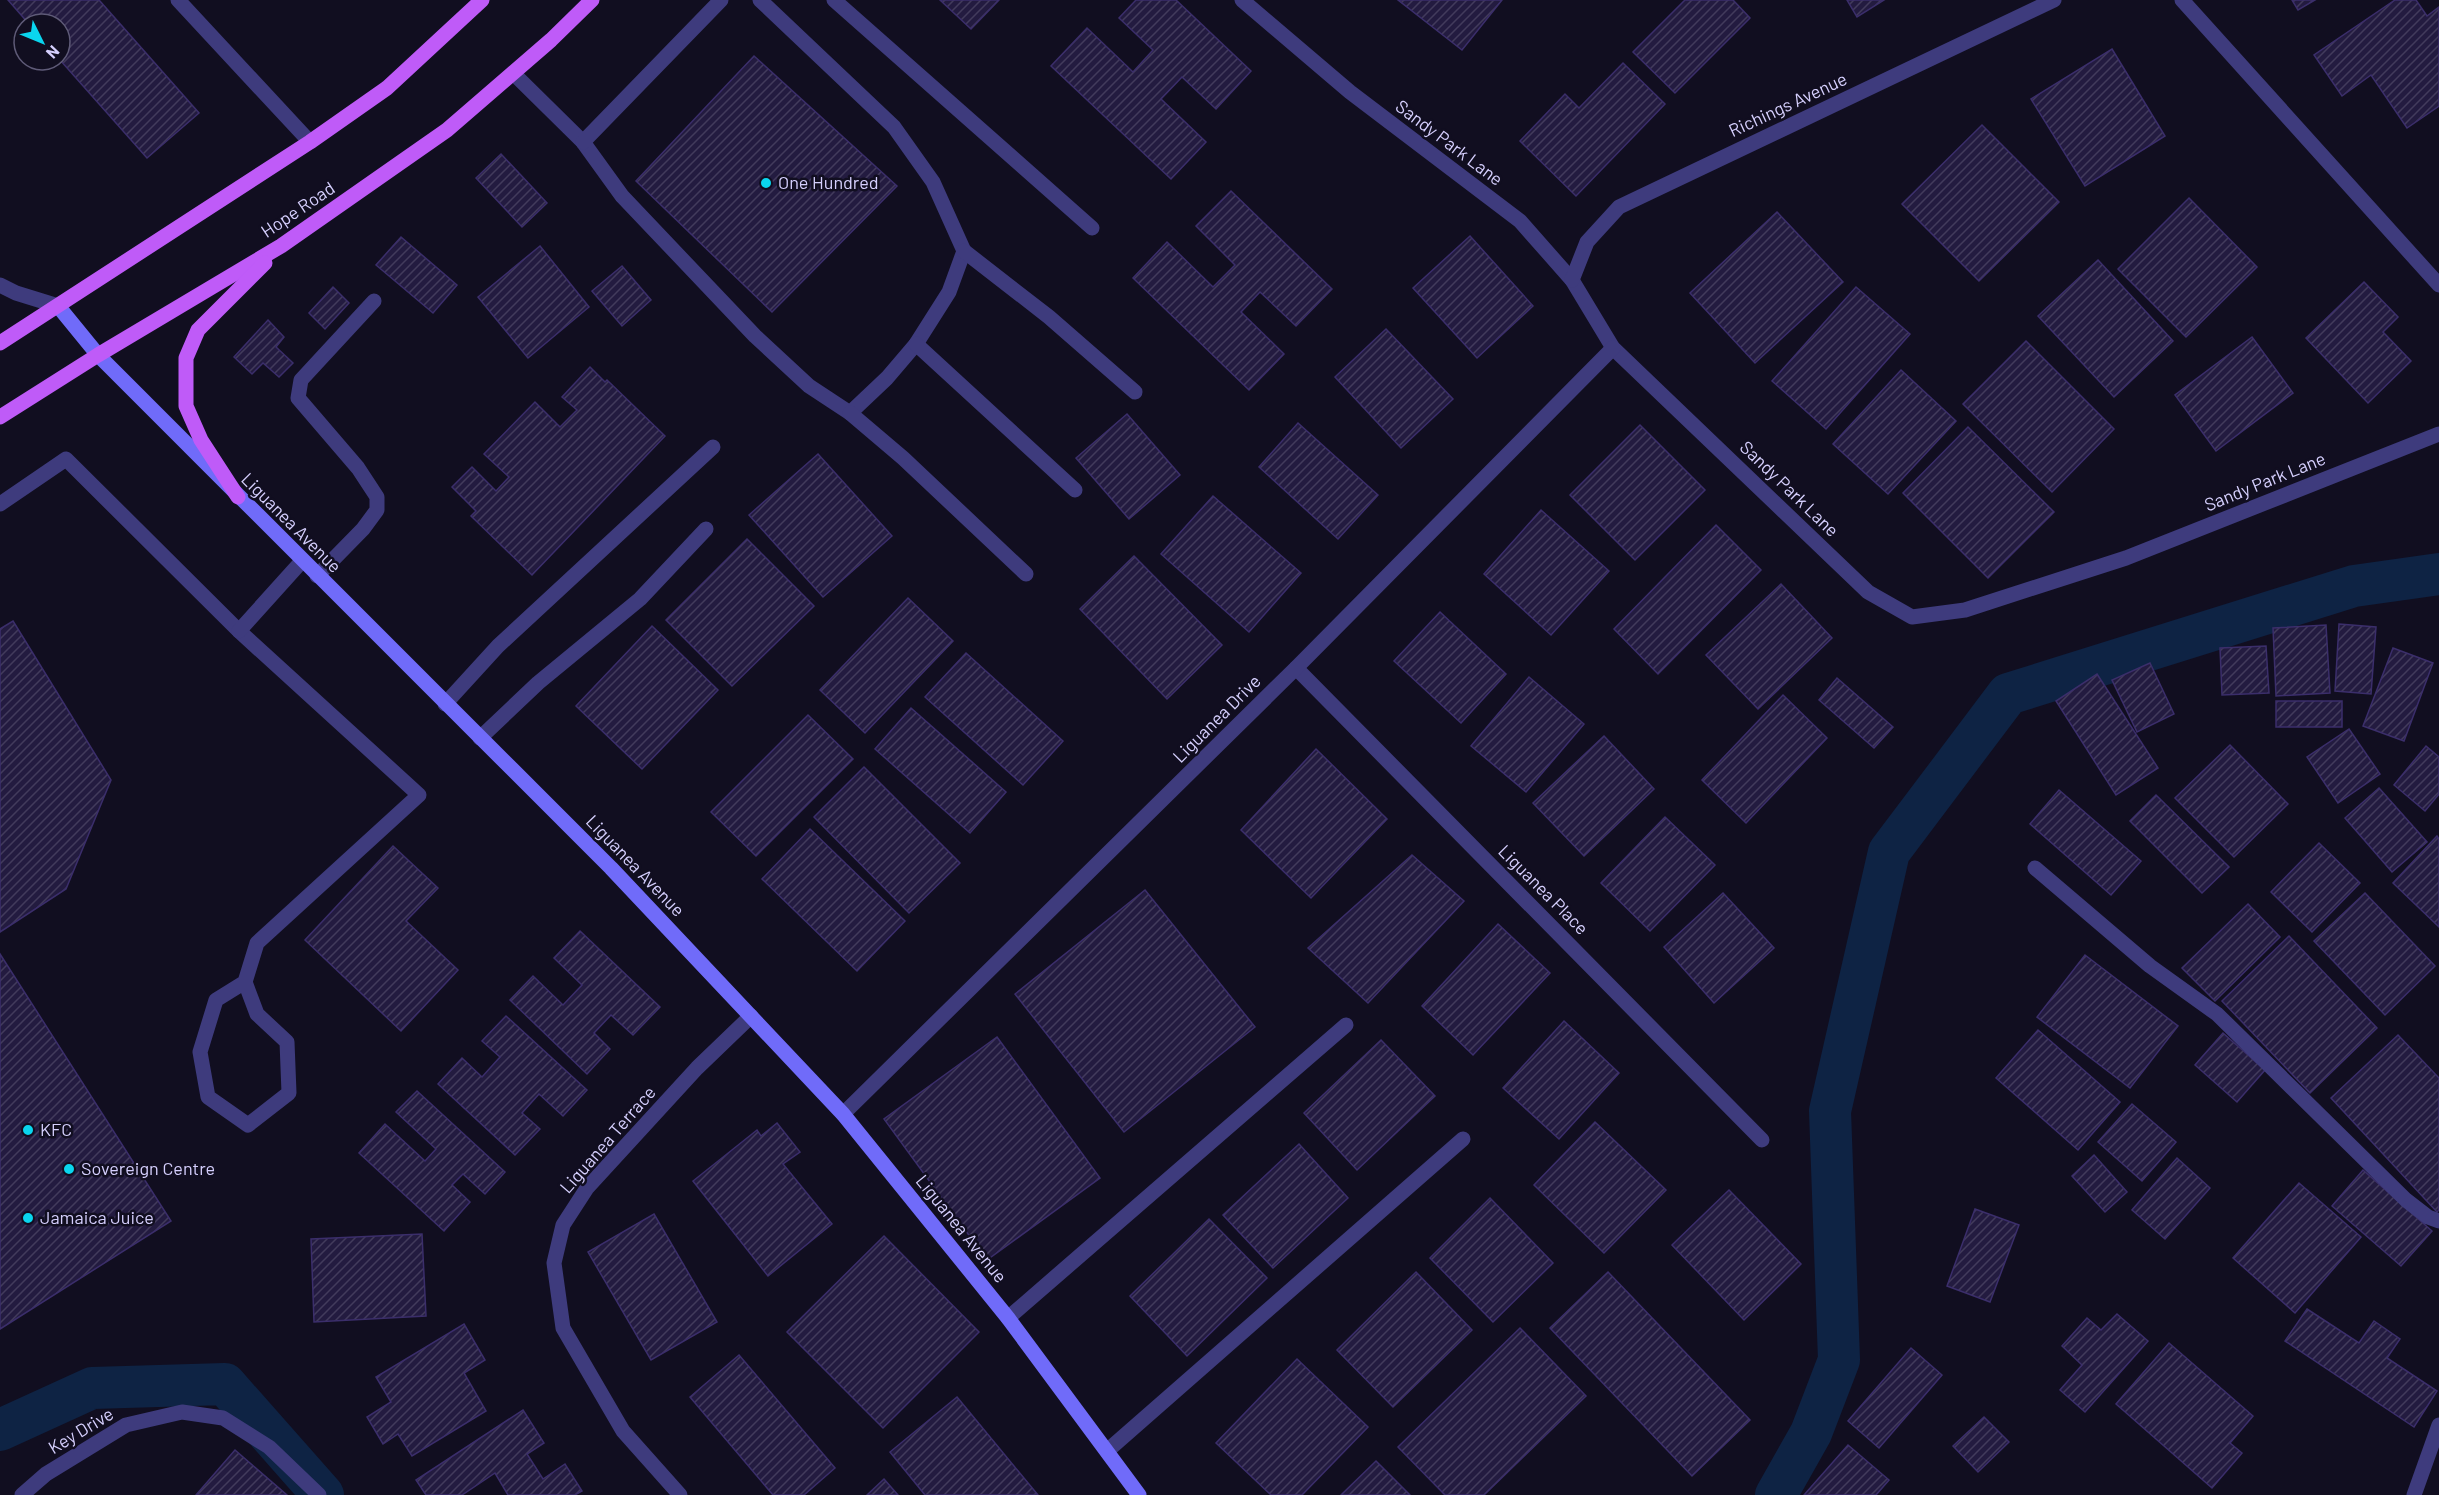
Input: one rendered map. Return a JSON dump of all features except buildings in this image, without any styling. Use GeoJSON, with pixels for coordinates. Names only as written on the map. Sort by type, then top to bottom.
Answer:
{"type":"FeatureCollection","features":[{"type":"Feature","properties":{"kind":"main road"},"geometry":{"type":"LineString","coordinates":[[0,343],[310,142],[387,88],[482,0]]}},
{"type":"Feature","properties":{"kind":"main road","name":"Hope Road"},"geometry":{"type":"LineString","coordinates":[[0,417],[98,355],[282,246],[447,130],[551,40],[592,0]]}},
{"type":"Feature","properties":{"kind":"main road"},"geometry":{"type":"LineString","coordinates":[[238,497],[201,440],[186,406],[186,358],[198,330],[282,246]]}},
{"type":"Feature","properties":{"kind":"main road","name":"Liguanea Avenue"},"geometry":{"type":"LineString","coordinates":[[58,306],[98,355],[611,868],[843,1114],[1008,1318],[1139,1495]]}},
{"type":"Feature","properties":{"kind":"street"},"geometry":{"type":"LineString","coordinates":[[178,0],[310,142]]}},
{"type":"Feature","properties":{"kind":"street"},"geometry":{"type":"LineString","coordinates":[[583,142],[721,0]]}},
{"type":"Feature","properties":{"kind":"street"},"geometry":{"type":"LineString","coordinates":[[760,0],[894,127],[933,182],[964,251],[1049,316],[1135,392]]}},
{"type":"Feature","properties":{"kind":"street"},"geometry":{"type":"LineString","coordinates":[[834,0],[1092,228]]}},
{"type":"Feature","properties":{"kind":"street","name":"Sandy Park Lane"},"geometry":{"type":"LineString","coordinates":[[1242,0],[1350,92],[1520,221],[1572,280],[1613,348],[1868,592],[1912,617],[1965,610],[2126,558],[2439,434]]}},
{"type":"Feature","properties":{"kind":"street","name":"Richings Avenue"},"geometry":{"type":"LineString","coordinates":[[1572,280],[1587,242],[1619,207],[2054,0]]}},
{"type":"Feature","properties":{"kind":"street"},"geometry":{"type":"LineString","coordinates":[[2182,0],[2439,285]]}},
{"type":"Feature","properties":{"kind":"street"},"geometry":{"type":"LineString","coordinates":[[513,73],[583,142],[622,196],[755,336],[809,386],[850,413],[903,458],[1026,574]]}},
{"type":"Feature","properties":{"kind":"street"},"geometry":{"type":"LineString","coordinates":[[850,413],[887,378],[916,344],[949,292],[964,251]]}},
{"type":"Feature","properties":{"kind":"street"},"geometry":{"type":"LineString","coordinates":[[0,285],[16,293],[58,306]]}},
{"type":"Feature","properties":{"kind":"street"},"geometry":{"type":"LineString","coordinates":[[317,576],[363,529],[377,510],[377,497],[358,468],[298,399],[301,380],[374,301]]}},
{"type":"Feature","properties":{"kind":"street"},"geometry":{"type":"LineString","coordinates":[[916,344],[1075,490]]}},
{"type":"Feature","properties":{"kind":"street","name":"Liguanea Drive"},"geometry":{"type":"LineString","coordinates":[[843,1114],[1296,668],[1613,348]]}},
{"type":"Feature","properties":{"kind":"street"},"geometry":{"type":"LineString","coordinates":[[446,704],[498,646],[713,447]]}},
{"type":"Feature","properties":{"kind":"street"},"geometry":{"type":"LineString","coordinates":[[0,504],[66,459],[239,631],[419,795],[257,944],[245,982],[257,1014],[287,1042],[289,1093],[248,1125],[208,1097],[200,1052],[216,1000],[245,982]]}},
{"type":"Feature","properties":{"kind":"street"},"geometry":{"type":"LineString","coordinates":[[480,738],[538,683],[640,599],[706,529]]}},
{"type":"Feature","properties":{"kind":"street"},"geometry":{"type":"LineString","coordinates":[[239,631],[302,561]]}},
{"type":"Feature","properties":{"kind":"street","name":"Liguanea Place"},"geometry":{"type":"LineString","coordinates":[[1296,668],[1762,1140]]}},
{"type":"Feature","properties":{"kind":"street"},"geometry":{"type":"LineString","coordinates":[[2035,868],[2150,966],[2217,1014],[2406,1200],[2428,1217],[2439,1221]]}},
{"type":"Feature","properties":{"kind":"street","name":"Liguanea Terrace"},"geometry":{"type":"LineString","coordinates":[[680,1495],[623,1431],[563,1328],[554,1263],[563,1225],[587,1188],[697,1068],[751,1016]]}},
{"type":"Feature","properties":{"kind":"street"},"geometry":{"type":"LineString","coordinates":[[1008,1318],[1346,1025]]}},
{"type":"Feature","properties":{"kind":"street"},"geometry":{"type":"LineString","coordinates":[[1107,1451],[1463,1139]]}},
{"type":"Feature","properties":{"kind":"street","name":"Key Drive"},"geometry":{"type":"LineString","coordinates":[[22,1495],[46,1474],[126,1425],[182,1412],[223,1418],[269,1447],[319,1495]]}},
{"type":"Feature","properties":{"kind":"street"},"geometry":{"type":"LineString","coordinates":[[2414,1495],[2439,1425]]}},
{"type":"Feature","properties":{"kind":"waterway"},"geometry":{"type":"LineString","coordinates":[[1776,1495],[1811,1433],[1839,1360],[1830,1111],[1889,852],[2008,694],[2354,586],[2439,574]]}},
{"type":"Feature","properties":{"kind":"waterway"},"geometry":{"type":"LineString","coordinates":[[0,1430],[92,1388],[225,1384],[323,1495]]}},
{"type":"Feature","properties":{"kind":"place","name":"One Hundred"},"geometry":{"type":"Point","coordinates":[766,183]}},
{"type":"Feature","properties":{"kind":"place","name":"KFC"},"geometry":{"type":"Point","coordinates":[28,1130]}},
{"type":"Feature","properties":{"kind":"place","name":"Sovereign Centre"},"geometry":{"type":"Point","coordinates":[69,1169]}},
{"type":"Feature","properties":{"kind":"place","name":"Jamaica Juice"},"geometry":{"type":"Point","coordinates":[28,1218]}}]}
